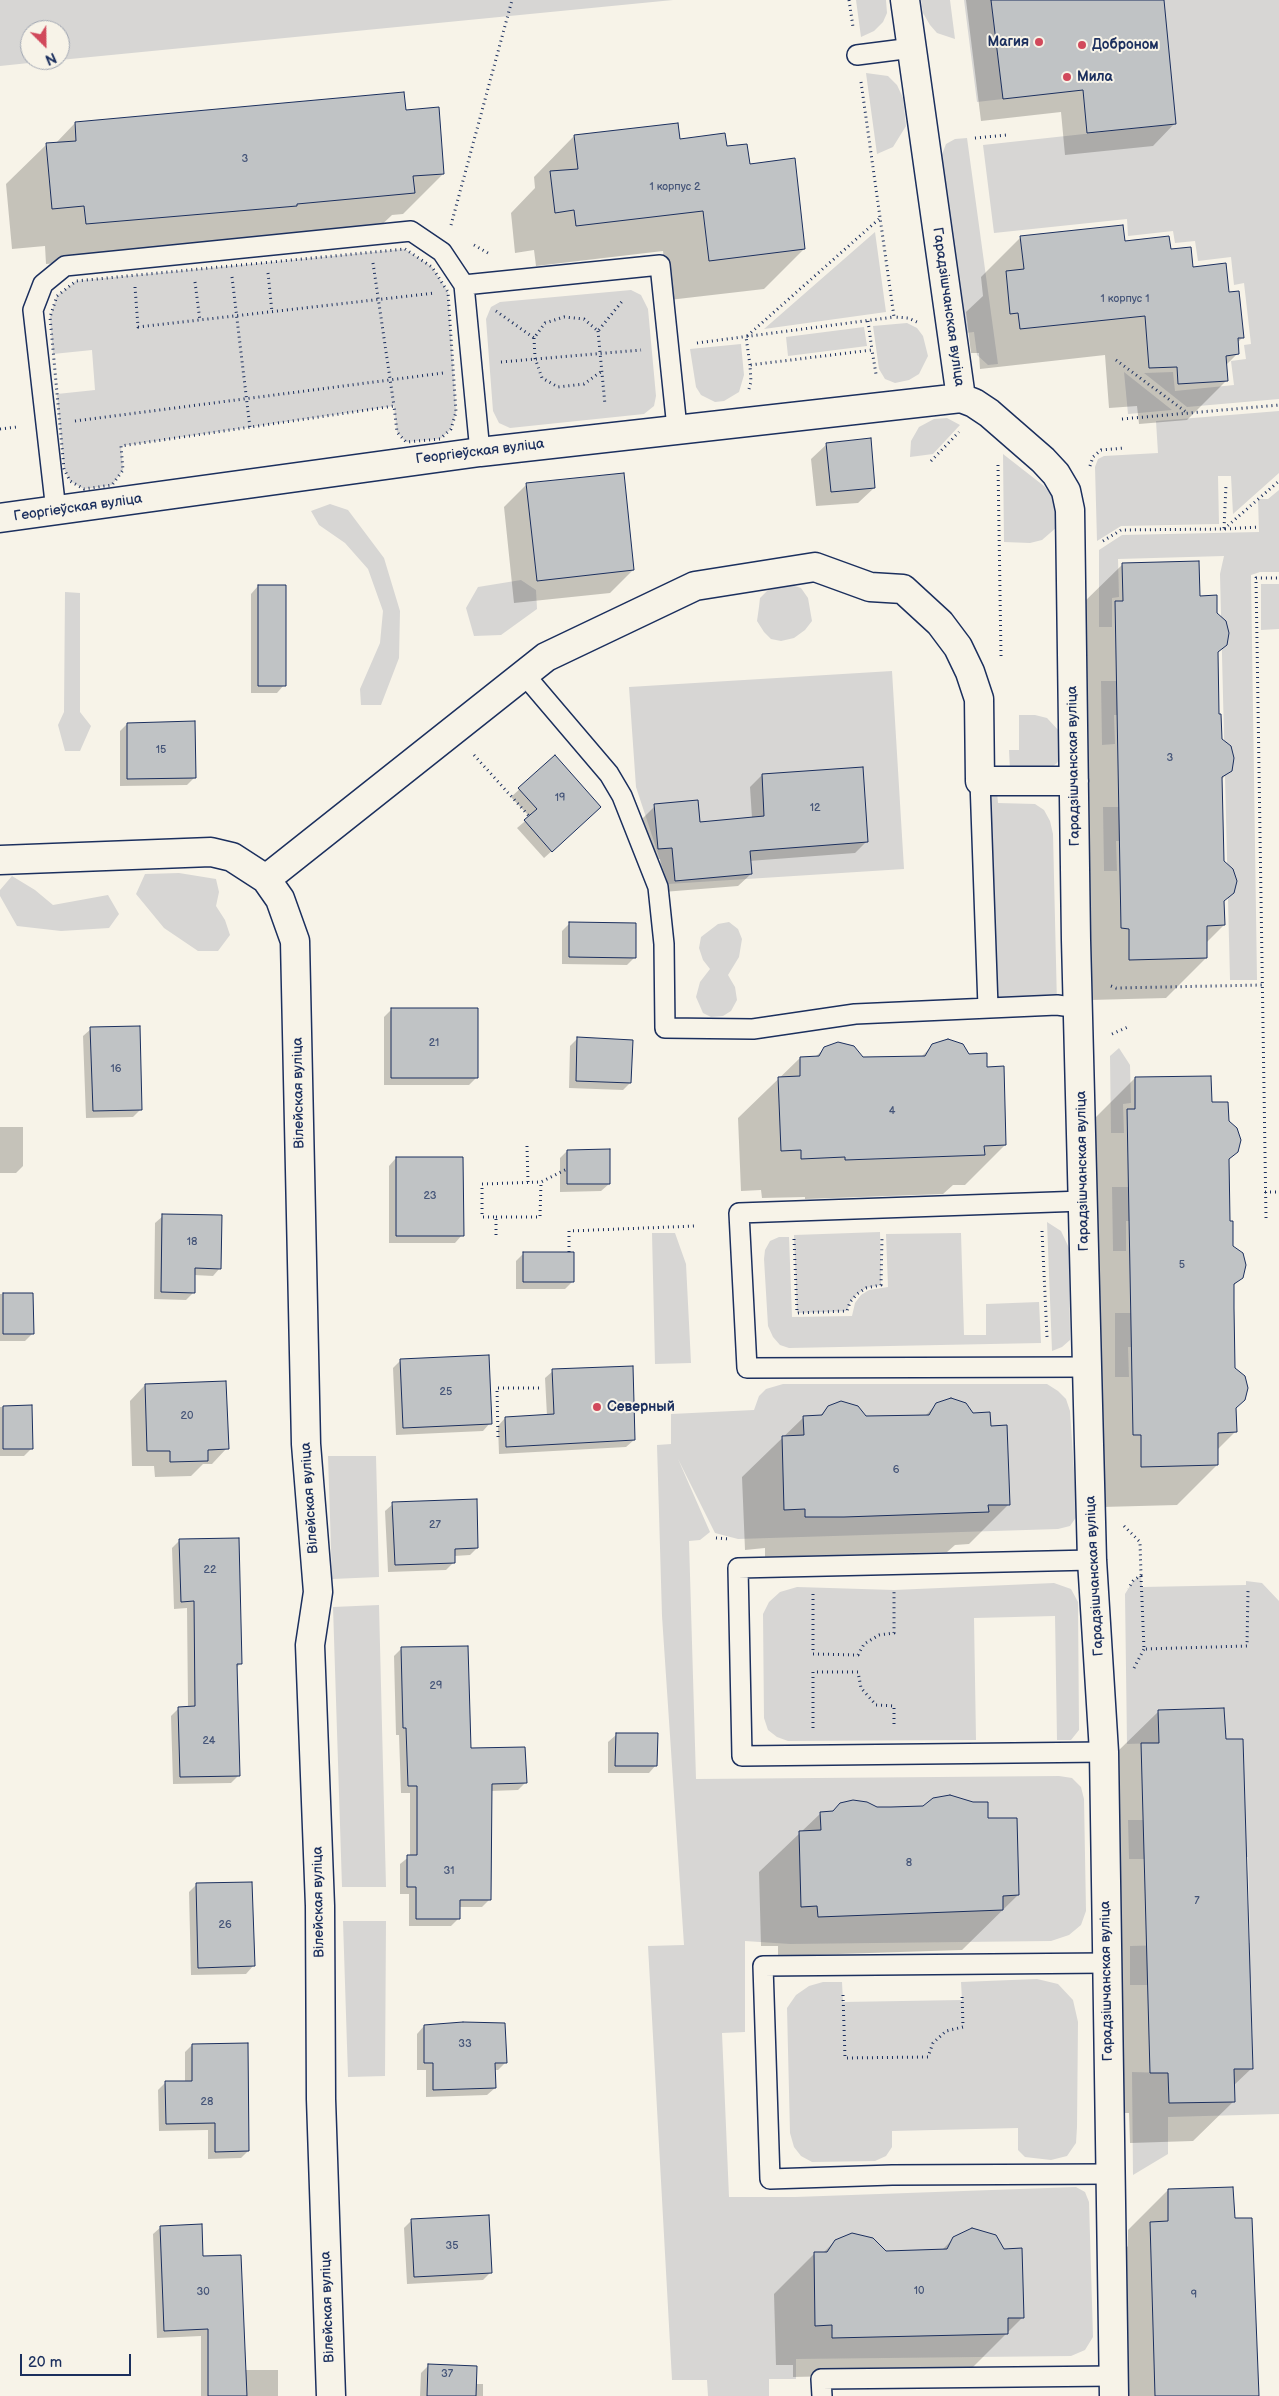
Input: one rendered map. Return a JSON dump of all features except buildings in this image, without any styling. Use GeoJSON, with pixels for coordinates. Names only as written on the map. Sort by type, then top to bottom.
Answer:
{"type":"FeatureCollection","features":[{"type":"Feature","properties":{"kind":"street","name":"Гарадзішчанская вуліца"},"geometry":{"type":"LineString","coordinates":[[905,0],[961,398],[974,403],[989,413],[1044,460],[1056,474],[1066,491],[1070,510],[1074,781],[1092,1560],[1104,1752],[1114,2386]]}},
{"type":"Feature","properties":{"kind":"street","name":"Георгіеўская вуліца"},"geometry":{"type":"LineString","coordinates":[[0,518],[480,452],[677,428],[961,398]]}},
{"type":"Feature","properties":{"kind":"street"},"geometry":{"type":"LineString","coordinates":[[266,879],[523,673],[546,657],[695,586],[815,567],[870,587],[903,589],[940,623],[962,655],[979,698],[980,781],[1074,781]]}},
{"type":"Feature","properties":{"kind":"street","name":"Вілейская вуліца"},"geometry":{"type":"LineString","coordinates":[[0,860],[211,852],[232,857],[266,879],[280,899],[295,941],[306,1444],[318,1592],[310,1645],[320,1906],[321,2099],[331,2396]]}},
{"type":"Feature","properties":{"kind":"lane"},"geometry":{"type":"LineString","coordinates":[[857,55],[912,48]]}},
{"type":"Feature","properties":{"kind":"lane"},"geometry":{"type":"LineString","coordinates":[[56,511],[52,423],[33,310],[43,284],[65,266],[410,231],[442,252],[456,288],[472,367],[480,452]]}},
{"type":"Feature","properties":{"kind":"lane"},"geometry":{"type":"LineString","coordinates":[[456,288],[660,265],[677,428]]}},
{"type":"Feature","properties":{"kind":"lane"},"geometry":{"type":"LineString","coordinates":[[523,673],[609,774],[622,796],[658,887],[664,944],[665,1028],[753,1029],[855,1014],[988,1007],[1057,1005],[1079,1008]]}},
{"type":"Feature","properties":{"kind":"lane"},"geometry":{"type":"LineString","coordinates":[[980,781],[988,1007]]}},
{"type":"Feature","properties":{"kind":"lane"},"geometry":{"type":"LineString","coordinates":[[1083,1201],[739,1213],[746,1368],[1088,1367]]}},
{"type":"Feature","properties":{"kind":"lane"},"geometry":{"type":"LineString","coordinates":[[1092,1560],[738,1568],[742,1756],[1104,1752]]}},
{"type":"Feature","properties":{"kind":"lane"},"geometry":{"type":"LineString","coordinates":[[1106,1963],[762,1966],[770,2179],[892,2175],[1110,2174]]}},
{"type":"Feature","properties":{"kind":"lane"},"geometry":{"type":"LineString","coordinates":[[822,2396],[822,2379],[1114,2386]]}},
{"type":"Feature","properties":{"kind":"path"},"geometry":{"type":"LineString","coordinates":[[450,230],[512,0]]}},
{"type":"Feature","properties":{"kind":"path"},"geometry":{"type":"LineString","coordinates":[[865,116],[894,317]]}},
{"type":"Feature","properties":{"kind":"path"},"geometry":{"type":"LineString","coordinates":[[975,138],[1007,135]]}},
{"type":"Feature","properties":{"kind":"path"},"geometry":{"type":"LineString","coordinates":[[746,337],[879,219]]}},
{"type":"Feature","properties":{"kind":"path"},"geometry":{"type":"LineString","coordinates":[[394,406],[121,446],[123,470],[112,485],[84,489],[70,481],[64,469],[52,423],[50,318],[57,296],[76,281],[405,249],[456,288]]}},
{"type":"Feature","properties":{"kind":"path"},"geometry":{"type":"LineString","coordinates":[[372,252],[397,432],[406,442],[440,439],[451,429],[456,412],[454,372],[456,288]]}},
{"type":"Feature","properties":{"kind":"path"},"geometry":{"type":"LineString","coordinates":[[266,262],[272,312]]}},
{"type":"Feature","properties":{"kind":"path"},"geometry":{"type":"LineString","coordinates":[[231,266],[250,428]]}},
{"type":"Feature","properties":{"kind":"path"},"geometry":{"type":"LineString","coordinates":[[194,270],[200,321]]}},
{"type":"Feature","properties":{"kind":"path"},"geometry":{"type":"LineString","coordinates":[[134,275],[138,328],[378,300],[456,288]]}},
{"type":"Feature","properties":{"kind":"path"},"geometry":{"type":"LineString","coordinates":[[606,408],[598,331],[625,297]]}},
{"type":"Feature","properties":{"kind":"path"},"geometry":{"type":"LineString","coordinates":[[491,307],[534,338]]}},
{"type":"Feature","properties":{"kind":"path"},"geometry":{"type":"LineString","coordinates":[[693,343],[894,317],[908,318],[920,324]]}},
{"type":"Feature","properties":{"kind":"path"},"geometry":{"type":"LineString","coordinates":[[598,331],[584,319],[564,318],[545,324],[534,338],[535,358],[542,378],[558,387],[584,384],[602,371]]}},
{"type":"Feature","properties":{"kind":"path"},"geometry":{"type":"LineString","coordinates":[[868,321],[878,377]]}},
{"type":"Feature","properties":{"kind":"path"},"geometry":{"type":"LineString","coordinates":[[746,337],[751,382],[748,392]]}},
{"type":"Feature","properties":{"kind":"path"},"geometry":{"type":"LineString","coordinates":[[0,429],[454,372],[472,367],[535,358],[643,350]]}},
{"type":"Feature","properties":{"kind":"path"},"geometry":{"type":"LineString","coordinates":[[750,365],[872,350]]}},
{"type":"Feature","properties":{"kind":"path"},"geometry":{"type":"LineString","coordinates":[[1116,360],[1186,413]]}},
{"type":"Feature","properties":{"kind":"path"},"geometry":{"type":"LineString","coordinates":[[1122,419],[1279,405]]}},
{"type":"Feature","properties":{"kind":"path"},"geometry":{"type":"LineString","coordinates":[[932,461],[962,428]]}},
{"type":"Feature","properties":{"kind":"path"},"geometry":{"type":"LineString","coordinates":[[998,464],[1001,662]]}},
{"type":"Feature","properties":{"kind":"path"},"geometry":{"type":"LineString","coordinates":[[1224,529],[1279,481]]}},
{"type":"Feature","properties":{"kind":"path"},"geometry":{"type":"LineString","coordinates":[[1224,529],[1226,484]]}},
{"type":"Feature","properties":{"kind":"path"},"geometry":{"type":"LineString","coordinates":[[1121,530],[1259,527]]}},
{"type":"Feature","properties":{"kind":"path"},"geometry":{"type":"LineString","coordinates":[[1266,1218],[1256,578],[1279,578]]}},
{"type":"Feature","properties":{"kind":"path"},"geometry":{"type":"LineString","coordinates":[[452,731],[529,816]]}},
{"type":"Feature","properties":{"kind":"path"},"geometry":{"type":"LineString","coordinates":[[1127,987],[1262,985]]}},
{"type":"Feature","properties":{"kind":"path"},"geometry":{"type":"LineString","coordinates":[[527,1146],[528,1182]]}},
{"type":"Feature","properties":{"kind":"path"},"geometry":{"type":"LineString","coordinates":[[541,1182],[540,1217],[482,1217],[482,1184],[541,1182],[567,1169]]}},
{"type":"Feature","properties":{"kind":"path"},"geometry":{"type":"LineString","coordinates":[[1265,1192],[1279,1192]]}},
{"type":"Feature","properties":{"kind":"path"},"geometry":{"type":"LineString","coordinates":[[496,1217],[496,1235]]}},
{"type":"Feature","properties":{"kind":"path"},"geometry":{"type":"LineString","coordinates":[[1042,1221],[1047,1339]]}},
{"type":"Feature","properties":{"kind":"path"},"geometry":{"type":"LineString","coordinates":[[569,1252],[568,1232],[694,1226]]}},
{"type":"Feature","properties":{"kind":"path"},"geometry":{"type":"LineString","coordinates":[[794,1231],[797,1313],[847,1311],[850,1302],[857,1294],[866,1288],[882,1285],[882,1230]]}},
{"type":"Feature","properties":{"kind":"path"},"geometry":{"type":"LineString","coordinates":[[498,1437],[497,1388],[542,1388]]}},
{"type":"Feature","properties":{"kind":"path"},"geometry":{"type":"LineString","coordinates":[[716,1538],[738,1539]]}},
{"type":"Feature","properties":{"kind":"path"},"geometry":{"type":"LineString","coordinates":[[1131,1673],[1144,1649],[1141,1575]]}},
{"type":"Feature","properties":{"kind":"path"},"geometry":{"type":"LineString","coordinates":[[812,1588],[813,1654],[858,1655],[864,1644],[879,1635],[894,1633],[894,1590]]}},
{"type":"Feature","properties":{"kind":"path"},"geometry":{"type":"LineString","coordinates":[[1144,1649],[1247,1646],[1248,1591]]}},
{"type":"Feature","properties":{"kind":"path"},"geometry":{"type":"LineString","coordinates":[[813,1731],[813,1672],[858,1672],[861,1688],[876,1705],[894,1706],[894,1732]]}},
{"type":"Feature","properties":{"kind":"path"},"geometry":{"type":"LineString","coordinates":[[842,1988],[845,2058],[928,2057],[933,2043],[946,2032],[963,2027],[962,1991]]}},
{"type":"Feature","properties":{"kind":"shaded area"},"geometry":{"type":"Polygon","coordinates":[[[0,0],[673,0],[70,59],[70,20],[20,20],[20,64],[0,66],[0,0]]]}},
{"type":"Feature","properties":{"kind":"shaded area"},"geometry":{"type":"Polygon","coordinates":[[[856,0],[886,0],[887,13],[883,22],[874,31],[861,37],[856,0]]]}},
{"type":"Feature","properties":{"kind":"shaded area"},"geometry":{"type":"Polygon","coordinates":[[[921,0],[950,0],[955,39],[937,33],[930,25],[923,13],[921,0]]]}},
{"type":"Feature","properties":{"kind":"shaded area"},"geometry":{"type":"Polygon","coordinates":[[[964,0],[991,0],[1003,99],[977,102],[964,0]]]}},
{"type":"Feature","properties":{"kind":"shaded area"},"geometry":{"type":"Polygon","coordinates":[[[1163,0],[1279,0],[1279,399],[1187,407],[1144,373],[1173,372],[1175,391],[1234,385],[1231,361],[1246,359],[1244,345],[1251,344],[1244,283],[1234,285],[1231,257],[1198,261],[1195,241],[1175,243],[1173,231],[1128,236],[1127,219],[994,233],[983,145],[1176,124],[1163,0]]]}},
{"type":"Feature","properties":{"kind":"shaded area"},"geometry":{"type":"Polygon","coordinates":[[[866,73],[888,76],[897,85],[903,98],[906,126],[893,147],[877,154],[866,73]]]}},
{"type":"Feature","properties":{"kind":"shaded area"},"geometry":{"type":"Polygon","coordinates":[[[967,138],[998,364],[988,365],[977,355],[974,332],[966,333],[941,157],[946,144],[955,139],[967,138]]]}},
{"type":"Feature","properties":{"kind":"shaded area"},"geometry":{"type":"Polygon","coordinates":[[[875,232],[886,312],[764,329],[875,232]]]}},
{"type":"Feature","properties":{"kind":"shaded area"},"geometry":{"type":"Polygon","coordinates":[[[405,249],[432,267],[448,292],[456,412],[451,429],[440,439],[406,442],[397,432],[394,406],[121,446],[123,470],[112,485],[84,489],[70,481],[64,469],[57,394],[95,390],[92,350],[53,354],[50,317],[57,296],[76,281],[405,249]]]}},
{"type":"Feature","properties":{"kind":"shaded area"},"geometry":{"type":"Polygon","coordinates":[[[631,290],[641,295],[648,309],[656,396],[654,406],[644,414],[510,428],[499,423],[493,411],[486,319],[491,307],[500,302],[631,290]]]}},
{"type":"Feature","properties":{"kind":"shaded area"},"geometry":{"type":"Polygon","coordinates":[[[907,323],[917,328],[923,336],[928,356],[919,374],[909,380],[895,383],[885,379],[879,369],[873,326],[907,323]]]}},
{"type":"Feature","properties":{"kind":"shaded area"},"geometry":{"type":"Polygon","coordinates":[[[864,327],[867,346],[788,356],[786,337],[864,327]]]}},
{"type":"Feature","properties":{"kind":"shaded area"},"geometry":{"type":"Polygon","coordinates":[[[741,344],[744,375],[739,392],[724,401],[715,402],[701,395],[696,387],[690,349],[741,344]]]}},
{"type":"Feature","properties":{"kind":"shaded area"},"geometry":{"type":"Polygon","coordinates":[[[1124,372],[1172,410],[1128,414],[1124,372]]]}},
{"type":"Feature","properties":{"kind":"shaded area"},"geometry":{"type":"Polygon","coordinates":[[[1279,411],[1279,473],[1233,514],[1231,476],[1218,476],[1219,524],[1121,526],[1097,541],[1095,467],[1098,459],[1104,456],[1158,453],[1156,421],[1279,411]]]}},
{"type":"Feature","properties":{"kind":"shaded area"},"geometry":{"type":"Polygon","coordinates":[[[947,418],[960,425],[933,454],[910,457],[911,441],[919,427],[934,419],[947,418]]]}},
{"type":"Feature","properties":{"kind":"shaded area"},"geometry":{"type":"Polygon","coordinates":[[[1003,454],[1044,486],[1052,496],[1057,507],[1057,527],[1042,540],[1030,543],[1004,542],[1003,454]]]}},
{"type":"Feature","properties":{"kind":"shaded area"},"geometry":{"type":"Polygon","coordinates":[[[1279,490],[1279,572],[1260,572],[1251,575],[1257,980],[1230,980],[1220,574],[1224,556],[1118,559],[1119,597],[1112,598],[1112,627],[1099,627],[1099,550],[1122,535],[1259,532],[1258,499],[1268,499],[1279,490]]]}},
{"type":"Feature","properties":{"kind":"shaded area"},"geometry":{"type":"Polygon","coordinates":[[[330,504],[348,510],[384,558],[400,611],[399,658],[381,705],[361,705],[360,689],[380,643],[383,611],[368,569],[345,543],[319,525],[311,511],[330,504]]]}},
{"type":"Feature","properties":{"kind":"shaded area"},"geometry":{"type":"Polygon","coordinates":[[[521,580],[536,590],[537,609],[501,635],[474,636],[466,608],[478,587],[521,580]]]}},
{"type":"Feature","properties":{"kind":"shaded area"},"geometry":{"type":"Polygon","coordinates":[[[788,584],[801,588],[808,598],[812,621],[805,630],[794,638],[781,641],[771,639],[757,621],[760,598],[769,589],[788,584]]]}},
{"type":"Feature","properties":{"kind":"shaded area"},"geometry":{"type":"Polygon","coordinates":[[[1261,584],[1279,584],[1279,629],[1261,630],[1261,584]]]}},
{"type":"Feature","properties":{"kind":"shaded area"},"geometry":{"type":"Polygon","coordinates":[[[65,592],[80,593],[80,712],[91,726],[80,751],[65,751],[58,725],[64,712],[65,592]]]}},
{"type":"Feature","properties":{"kind":"shaded area"},"geometry":{"type":"Polygon","coordinates":[[[892,671],[904,869],[668,884],[636,787],[629,687],[892,671]]]}},
{"type":"Feature","properties":{"kind":"shaded area"},"geometry":{"type":"Polygon","coordinates":[[[1101,681],[1121,681],[1121,715],[1114,715],[1115,744],[1102,745],[1101,681]]]}},
{"type":"Feature","properties":{"kind":"shaded area"},"geometry":{"type":"Polygon","coordinates":[[[1019,715],[1035,715],[1047,718],[1060,732],[1062,754],[1057,763],[1048,770],[1010,771],[1009,750],[1019,750],[1019,715]]]}},
{"type":"Feature","properties":{"kind":"shaded area"},"geometry":{"type":"Polygon","coordinates":[[[981,792],[997,792],[998,803],[1035,804],[1044,810],[1050,821],[1053,834],[1057,1005],[988,1007],[981,792]]]}},
{"type":"Feature","properties":{"kind":"shaded area"},"geometry":{"type":"Polygon","coordinates":[[[1103,807],[1123,807],[1124,841],[1116,841],[1117,871],[1104,871],[1103,807]]]}},
{"type":"Feature","properties":{"kind":"shaded area"},"geometry":{"type":"Polygon","coordinates":[[[179,873],[216,879],[219,892],[216,906],[225,920],[230,935],[218,951],[198,951],[164,928],[136,894],[145,874],[179,873]]]}},
{"type":"Feature","properties":{"kind":"shaded area"},"geometry":{"type":"Polygon","coordinates":[[[12,876],[35,890],[53,905],[108,895],[119,914],[109,928],[61,931],[17,926],[0,896],[0,890],[12,876]]]}},
{"type":"Feature","properties":{"kind":"shaded area"},"geometry":{"type":"Polygon","coordinates":[[[729,922],[738,929],[742,939],[739,957],[728,975],[735,987],[737,1000],[731,1011],[723,1016],[711,1017],[703,1013],[696,997],[700,982],[710,969],[703,960],[699,948],[701,937],[718,924],[729,922]]]}},
{"type":"Feature","properties":{"kind":"shaded area"},"geometry":{"type":"Polygon","coordinates":[[[1119,1048],[1130,1065],[1131,1103],[1123,1104],[1124,1133],[1111,1133],[1110,1056],[1119,1048]]]}},
{"type":"Feature","properties":{"kind":"shaded area"},"geometry":{"type":"Polygon","coordinates":[[[1112,1187],[1133,1187],[1133,1221],[1126,1221],[1126,1251],[1113,1251],[1112,1187]]]}},
{"type":"Feature","properties":{"kind":"shaded area"},"geometry":{"type":"Polygon","coordinates":[[[1047,1222],[1061,1231],[1069,1248],[1070,1340],[1062,1347],[1052,1351],[1047,1222]]]}},
{"type":"Feature","properties":{"kind":"shaded area"},"geometry":{"type":"Polygon","coordinates":[[[880,1232],[881,1285],[866,1288],[857,1294],[850,1302],[847,1311],[797,1313],[794,1235],[880,1232]]]}},
{"type":"Feature","properties":{"kind":"shaded area"},"geometry":{"type":"Polygon","coordinates":[[[652,1233],[675,1233],[686,1264],[691,1363],[655,1364],[652,1233]]]}},
{"type":"Feature","properties":{"kind":"shaded area"},"geometry":{"type":"Polygon","coordinates":[[[961,1233],[964,1335],[986,1335],[986,1304],[1039,1302],[1041,1343],[789,1348],[780,1345],[773,1337],[768,1326],[764,1259],[765,1250],[770,1241],[779,1237],[789,1237],[792,1317],[852,1316],[855,1303],[861,1295],[869,1290],[888,1287],[886,1234],[961,1233]]]}},
{"type":"Feature","properties":{"kind":"shaded area"},"geometry":{"type":"Polygon","coordinates":[[[1115,1313],[1135,1313],[1135,1347],[1128,1347],[1129,1377],[1115,1377],[1115,1313]]]}},
{"type":"Feature","properties":{"kind":"shaded area"},"geometry":{"type":"Polygon","coordinates":[[[783,1384],[1047,1384],[1066,1399],[1070,1411],[1077,1516],[1070,1526],[1058,1529],[738,1539],[715,1533],[678,1459],[710,1532],[700,1540],[689,1541],[696,1779],[1059,1776],[1072,1778],[1081,1787],[1084,1799],[1086,1911],[1081,1925],[1069,1935],[1051,1941],[790,1944],[745,1941],[745,2032],[722,2033],[729,2197],[795,2197],[1076,2187],[1085,2192],[1089,2202],[1093,2337],[1085,2350],[1071,2356],[796,2359],[796,2379],[769,2379],[769,2396],[708,2396],[707,2380],[672,2380],[648,1946],[684,1945],[662,1616],[657,1445],[671,1444],[671,1414],[754,1410],[759,1396],[766,1389],[783,1384]]]}},
{"type":"Feature","properties":{"kind":"shaded area"},"geometry":{"type":"Polygon","coordinates":[[[328,1456],[376,1456],[379,1577],[332,1579],[328,1456]]]}},
{"type":"Feature","properties":{"kind":"shaded area"},"geometry":{"type":"Polygon","coordinates":[[[1141,1575],[1142,1587],[1246,1585],[1246,1581],[1262,1583],[1279,1601],[1279,2114],[1168,2117],[1168,2154],[1133,2175],[1132,2072],[1168,2073],[1169,2103],[1235,2102],[1234,2069],[1253,2068],[1251,1980],[1232,1944],[1250,1943],[1248,1857],[1228,1858],[1245,1812],[1243,1739],[1226,1739],[1224,1708],[1158,1710],[1159,1743],[1127,1744],[1125,1594],[1133,1581],[1141,1575]]]}},
{"type":"Feature","properties":{"kind":"shaded area"},"geometry":{"type":"Polygon","coordinates":[[[1054,1583],[1071,1589],[1078,1602],[1079,1730],[1071,1740],[1057,1740],[1055,1616],[974,1618],[976,1740],[788,1741],[777,1737],[768,1730],[764,1718],[763,1614],[769,1602],[780,1592],[797,1587],[894,1590],[1054,1583]]]}},
{"type":"Feature","properties":{"kind":"shaded area"},"geometry":{"type":"Polygon","coordinates":[[[379,1605],[386,1887],[342,1887],[333,1607],[379,1605]]]}},
{"type":"Feature","properties":{"kind":"shaded area"},"geometry":{"type":"Polygon","coordinates":[[[1128,1820],[1162,1820],[1163,1859],[1129,1859],[1128,1820]]]}},
{"type":"Feature","properties":{"kind":"shaded area"},"geometry":{"type":"Polygon","coordinates":[[[343,1921],[386,1921],[385,2076],[348,2077],[343,1921]]]}},
{"type":"Feature","properties":{"kind":"shaded area"},"geometry":{"type":"Polygon","coordinates":[[[1165,1945],[1166,1985],[1130,1985],[1130,1946],[1165,1945]]]}},
{"type":"Feature","properties":{"kind":"shaded area"},"geometry":{"type":"Polygon","coordinates":[[[1037,1979],[1058,1984],[1073,2000],[1078,2022],[1076,2143],[1067,2156],[1051,2160],[1025,2157],[1018,2150],[1018,2128],[892,2131],[892,2147],[886,2156],[875,2161],[812,2162],[801,2156],[794,2147],[790,2133],[787,2008],[796,1995],[809,1986],[823,1982],[842,1982],[843,2002],[962,2000],[961,1982],[1037,1979]]]}},
{"type":"Feature","properties":{"kind":"place","name":"Магия"},"geometry":{"type":"Point","coordinates":[1039,42]}},
{"type":"Feature","properties":{"kind":"place","name":"Доброном"},"geometry":{"type":"Point","coordinates":[1082,45]}},
{"type":"Feature","properties":{"kind":"place","name":"Мила"},"geometry":{"type":"Point","coordinates":[1067,77]}},
{"type":"Feature","properties":{"kind":"place","name":"Северный"},"geometry":{"type":"Point","coordinates":[597,1407]}}]}
